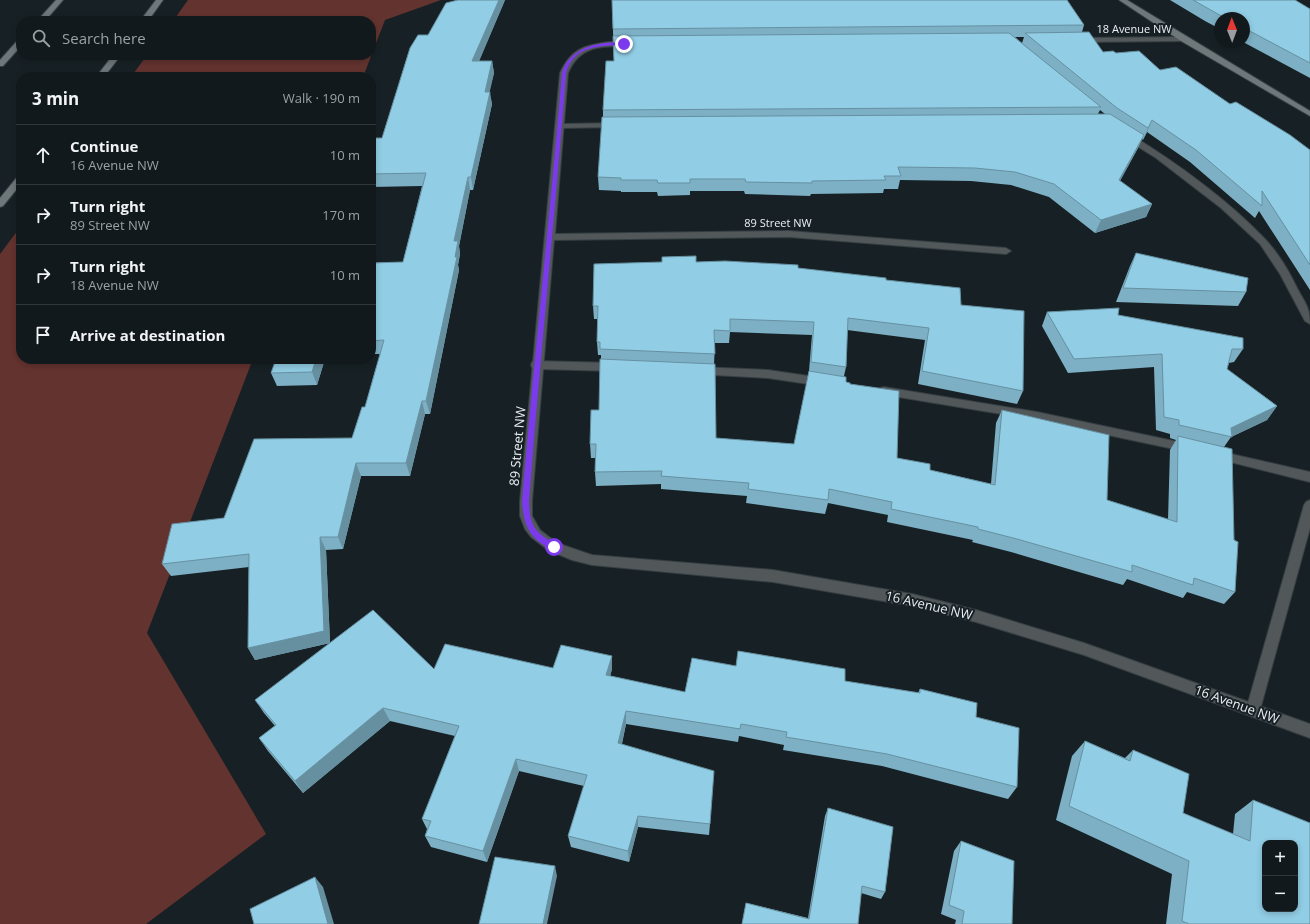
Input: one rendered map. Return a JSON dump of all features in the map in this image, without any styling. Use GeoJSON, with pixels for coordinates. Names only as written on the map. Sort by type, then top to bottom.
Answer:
{"type":"FeatureCollection","features":[{"type":"Feature","properties":{"kind":"street"},"geometry":{"type":"LineString","coordinates":[[46,16],[60,0]]}},
{"type":"Feature","properties":{"kind":"street"},"geometry":{"type":"LineString","coordinates":[[148,16],[160,0]]}},
{"type":"Feature","properties":{"kind":"street"},"geometry":{"type":"LineString","coordinates":[[1122,0],[1184,40],[1310,114]]}},
{"type":"Feature","properties":{"kind":"street","name":"18 Avenue NW"},"geometry":{"type":"LineString","coordinates":[[1070,40],[1184,40]]}},
{"type":"Feature","properties":{"kind":"street","name":"89 Street NW"},"geometry":{"type":"LineString","coordinates":[[537,536],[526,517],[526,501],[536,365],[550,236],[564,73],[566,64],[581,50],[604,45],[640,44]]}},
{"type":"Feature","properties":{"kind":"street"},"geometry":{"type":"LineString","coordinates":[[0,64],[16,47]]}},
{"type":"Feature","properties":{"kind":"street"},"geometry":{"type":"LineString","coordinates":[[104,72],[113,60]]}},
{"type":"Feature","properties":{"kind":"street"},"geometry":{"type":"LineString","coordinates":[[560,126],[628,125]]}},
{"type":"Feature","properties":{"kind":"street"},"geometry":{"type":"LineString","coordinates":[[1120,131],[1159,156],[1212,197],[1263,242],[1285,274],[1310,321]]}},
{"type":"Feature","properties":{"kind":"street"},"geometry":{"type":"LineString","coordinates":[[0,204],[16,184]]}},
{"type":"Feature","properties":{"kind":"street","name":"89 Street NW"},"geometry":{"type":"LineString","coordinates":[[550,236],[789,234],[1006,251]]}},
{"type":"Feature","properties":{"kind":"street"},"geometry":{"type":"LineString","coordinates":[[536,365],[627,368]]}},
{"type":"Feature","properties":{"kind":"street"},"geometry":{"type":"LineString","coordinates":[[690,370],[768,374],[829,383]]}},
{"type":"Feature","properties":{"kind":"street"},"geometry":{"type":"LineString","coordinates":[[875,390],[999,410],[1140,437],[1310,477]]}},
{"type":"Feature","properties":{"kind":"street"},"geometry":{"type":"LineString","coordinates":[[1253,710],[1310,505]]}},
{"type":"Feature","properties":{"kind":"street","name":"16 Avenue NW"},"geometry":{"type":"LineString","coordinates":[[537,536],[554,547],[574,556],[592,560],[773,576],[919,602],[976,616],[1084,649],[1310,731]]}},
{"type":"Feature","properties":{"kind":"shaded area"},"geometry":{"type":"Polygon","coordinates":[[[188,0],[441,0],[385,20],[376,43],[376,16],[177,16],[188,0]]]}},
{"type":"Feature","properties":{"kind":"shaded area"},"geometry":{"type":"Polygon","coordinates":[[[143,60],[370,60],[365,72],[135,72],[143,60]]]}},
{"type":"Feature","properties":{"kind":"shaded area"},"geometry":{"type":"Polygon","coordinates":[[[16,233],[16,364],[251,364],[147,633],[266,834],[146,924],[0,924],[0,254],[16,233]]]}},
{"type":"Feature","properties":{"kind":"building"},"geometry":{"type":"Polygon","coordinates":[[[458,0],[499,0],[472,61],[492,61],[485,92],[490,92],[471,177],[468,177],[454,241],[458,241],[455,257],[457,257],[426,401],[422,401],[406,463],[356,463],[338,537],[320,537],[324,631],[248,648],[249,554],[162,564],[172,524],[224,518],[254,439],[352,438],[362,407],[365,407],[384,340],[376,341],[376,263],[403,262],[426,173],[376,174],[376,138],[382,138],[410,48],[418,35],[428,35],[446,3],[458,0]]]}},
{"type":"Feature","properties":{"kind":"building"},"geometry":{"type":"Polygon","coordinates":[[[612,0],[1067,0],[1084,25],[613,29],[612,0]]]}},
{"type":"Feature","properties":{"kind":"building"},"geometry":{"type":"Polygon","coordinates":[[[1193,0],[1295,0],[1310,9],[1310,63],[1250,31],[1250,12],[1214,12],[1193,0]]]}},
{"type":"Feature","properties":{"kind":"building"},"geometry":{"type":"Polygon","coordinates":[[[1089,32],[1103,52],[1113,51],[1116,53],[1139,51],[1160,70],[1176,67],[1230,104],[1236,102],[1290,135],[1310,150],[1310,265],[1262,191],[1262,206],[1196,150],[1152,120],[1148,128],[1117,108],[1025,33],[1089,32]]]}},
{"type":"Feature","properties":{"kind":"building"},"geometry":{"type":"Polygon","coordinates":[[[1009,33],[1101,107],[603,110],[606,61],[614,61],[613,36],[1009,33]]]}},
{"type":"Feature","properties":{"kind":"building"},"geometry":{"type":"Polygon","coordinates":[[[1110,114],[1144,135],[1119,180],[1152,204],[1101,220],[1054,184],[1015,172],[975,168],[898,167],[901,176],[884,176],[886,180],[812,181],[812,183],[746,182],[745,179],[690,179],[690,183],[658,183],[657,180],[621,180],[621,178],[598,177],[602,117],[1110,114]]]}},
{"type":"Feature","properties":{"kind":"building"},"geometry":{"type":"Polygon","coordinates":[[[1136,253],[1248,278],[1246,292],[1123,288],[1136,253]]]}},
{"type":"Feature","properties":{"kind":"building"},"geometry":{"type":"Polygon","coordinates":[[[696,256],[696,262],[725,261],[798,265],[798,268],[960,288],[961,305],[1024,311],[1023,391],[922,371],[929,328],[848,318],[846,367],[811,362],[814,322],[730,319],[730,331],[714,330],[715,354],[600,349],[600,342],[597,342],[598,306],[593,306],[594,264],[662,262],[662,257],[696,256]]]}},
{"type":"Feature","properties":{"kind":"building"},"geometry":{"type":"Polygon","coordinates":[[[1119,308],[1118,315],[1243,338],[1243,349],[1232,349],[1227,369],[1277,406],[1231,428],[1232,437],[1179,425],[1179,420],[1164,417],[1162,354],[1074,359],[1047,312],[1119,308]]]}},
{"type":"Feature","properties":{"kind":"building"},"geometry":{"type":"Polygon","coordinates":[[[600,359],[715,364],[716,438],[794,444],[809,371],[846,377],[846,382],[850,384],[899,391],[897,458],[930,464],[930,470],[995,485],[1002,410],[1109,435],[1107,500],[1177,522],[1178,436],[1232,449],[1234,540],[1238,542],[1235,592],[1194,578],[1193,585],[1132,565],[1132,572],[978,529],[978,527],[891,509],[892,502],[829,489],[828,500],[748,489],[749,483],[661,476],[662,471],[595,472],[596,444],[590,444],[591,410],[599,410],[600,359]]]}},
{"type":"Feature","properties":{"kind":"building"},"geometry":{"type":"Polygon","coordinates":[[[274,364],[314,364],[312,372],[271,373],[274,364]]]}},
{"type":"Feature","properties":{"kind":"building"},"geometry":{"type":"Polygon","coordinates":[[[373,610],[434,669],[445,644],[553,668],[561,645],[612,656],[606,675],[685,692],[692,658],[736,666],[738,651],[845,669],[845,681],[920,693],[920,689],[977,703],[976,717],[1019,728],[1017,787],[887,754],[786,737],[787,732],[741,724],[740,729],[626,711],[618,743],[714,771],[710,824],[638,816],[628,851],[568,836],[587,775],[516,759],[483,851],[425,836],[431,821],[422,819],[459,726],[383,708],[295,781],[259,738],[276,725],[255,700],[373,610]]]}},
{"type":"Feature","properties":{"kind":"building"},"geometry":{"type":"Polygon","coordinates":[[[1085,741],[1130,761],[1133,750],[1189,774],[1183,813],[1250,841],[1253,800],[1310,823],[1310,924],[1189,924],[1182,921],[1189,861],[1069,806],[1085,741]]]}},
{"type":"Feature","properties":{"kind":"building"},"geometry":{"type":"Polygon","coordinates":[[[828,808],[893,827],[885,892],[862,886],[858,924],[742,924],[746,903],[809,919],[828,808]]]}},
{"type":"Feature","properties":{"kind":"building"},"geometry":{"type":"Polygon","coordinates":[[[961,841],[1014,861],[1012,924],[962,924],[964,911],[949,905],[961,841]]]}},
{"type":"Feature","properties":{"kind":"building"},"geometry":{"type":"Polygon","coordinates":[[[495,857],[555,866],[543,924],[479,924],[495,857]]]}},
{"type":"Feature","properties":{"kind":"building"},"geometry":{"type":"Polygon","coordinates":[[[315,877],[328,924],[254,924],[250,909],[315,877]]]}},
{"type":"Feature","properties":{"kind":"route"},"geometry":{"type":"LineString","coordinates":[[554,547],[537,536],[531,527],[526,517],[526,501],[536,365],[550,236],[564,73],[566,64],[581,50],[598,45],[624,44]]}}]}
